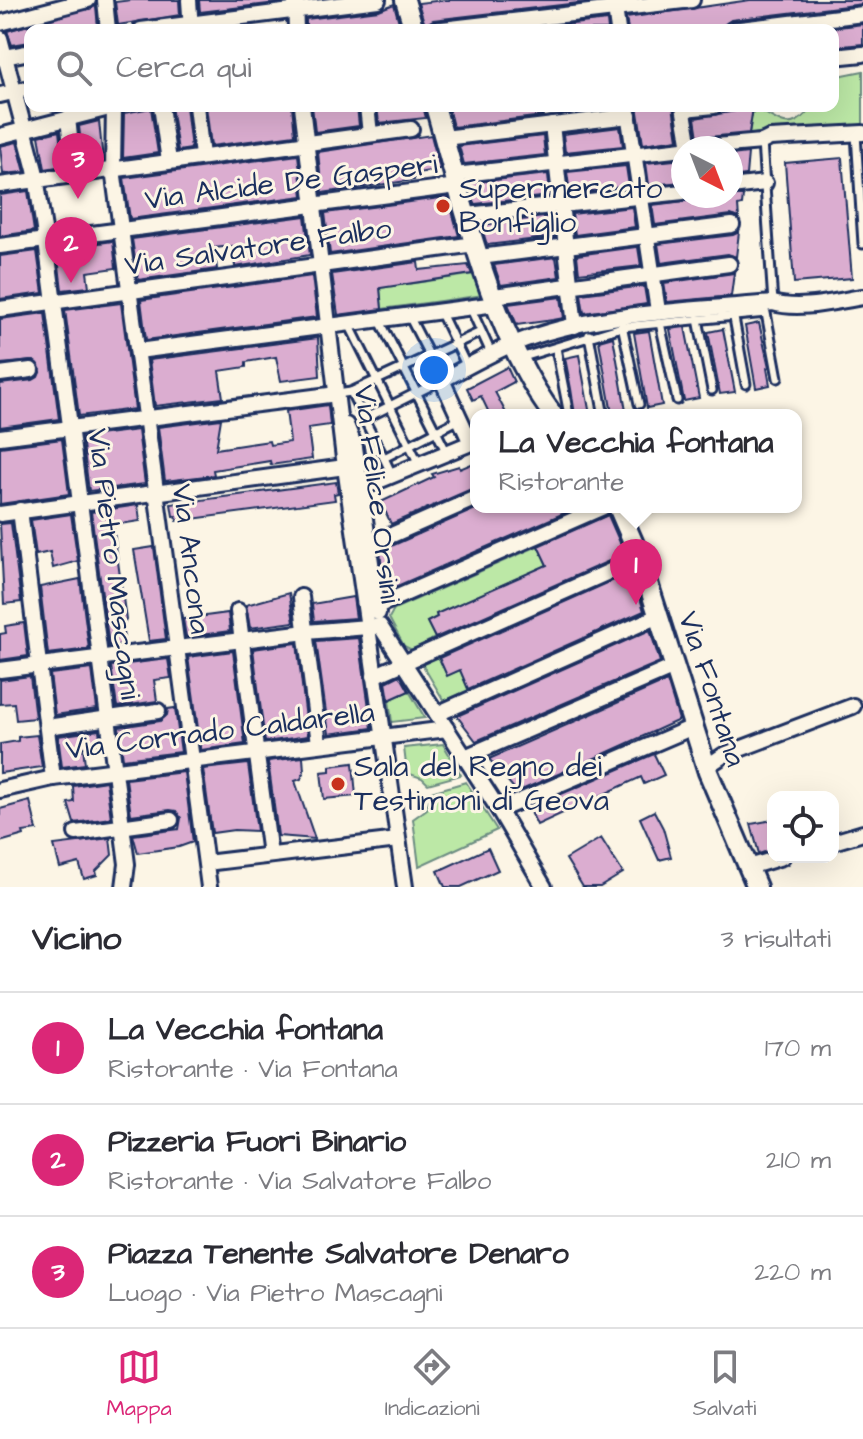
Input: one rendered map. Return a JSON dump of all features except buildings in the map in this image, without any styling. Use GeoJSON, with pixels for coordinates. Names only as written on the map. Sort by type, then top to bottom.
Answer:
{"type":"FeatureCollection","features":[{"type":"Feature","properties":{"kind":"street"},"geometry":{"type":"LineString","coordinates":[[0,23],[88,0]]}},
{"type":"Feature","properties":{"kind":"street"},"geometry":{"type":"LineString","coordinates":[[105,0],[107,24]]}},
{"type":"Feature","properties":{"kind":"street"},"geometry":{"type":"LineString","coordinates":[[189,0],[190,24]]}},
{"type":"Feature","properties":{"kind":"street"},"geometry":{"type":"LineString","coordinates":[[200,24],[295,5],[378,0]]}},
{"type":"Feature","properties":{"kind":"street"},"geometry":{"type":"LineString","coordinates":[[405,0],[412,24]]}},
{"type":"Feature","properties":{"kind":"street"},"geometry":{"type":"LineString","coordinates":[[476,24],[615,4],[692,0]]}},
{"type":"Feature","properties":{"kind":"street"},"geometry":{"type":"LineString","coordinates":[[615,4],[617,24]]}},
{"type":"Feature","properties":{"kind":"street"},"geometry":{"type":"LineString","coordinates":[[781,24],[863,14]]}},
{"type":"Feature","properties":{"kind":"street"},"geometry":{"type":"LineString","coordinates":[[0,38],[7,94],[24,129],[33,177]]}},
{"type":"Feature","properties":{"kind":"street"},"geometry":{"type":"LineString","coordinates":[[2,58],[24,53]]}},
{"type":"Feature","properties":{"kind":"street"},"geometry":{"type":"LineString","coordinates":[[839,56],[863,54]]}},
{"type":"Feature","properties":{"kind":"street"},"geometry":{"type":"LineString","coordinates":[[0,136],[92,112]]}},
{"type":"Feature","properties":{"kind":"street"},"geometry":{"type":"LineString","coordinates":[[115,112],[116,165]]}},
{"type":"Feature","properties":{"kind":"street"},"geometry":{"type":"LineString","coordinates":[[162,112],[169,161]]}},
{"type":"Feature","properties":{"kind":"street"},"geometry":{"type":"LineString","coordinates":[[197,112],[202,156]]}},
{"type":"Feature","properties":{"kind":"street","name":"Via Felice Orsini"},"geometry":{"type":"LineString","coordinates":[[303,112],[330,326],[344,393],[340,409],[345,467],[374,625],[374,676],[405,887]]}},
{"type":"Feature","properties":{"kind":"street"},"geometry":{"type":"LineString","coordinates":[[368,112],[370,134]]}},
{"type":"Feature","properties":{"kind":"street"},"geometry":{"type":"LineString","coordinates":[[437,112],[495,300],[515,352],[549,409]]}},
{"type":"Feature","properties":{"kind":"street"},"geometry":{"type":"LineString","coordinates":[[444,138],[552,125],[623,112]]}},
{"type":"Feature","properties":{"kind":"street"},"geometry":{"type":"LineString","coordinates":[[628,112],[659,317]]}},
{"type":"Feature","properties":{"kind":"street"},"geometry":{"type":"LineString","coordinates":[[685,112],[690,136]]}},
{"type":"Feature","properties":{"kind":"street"},"geometry":{"type":"LineString","coordinates":[[68,118],[74,174]]}},
{"type":"Feature","properties":{"kind":"street"},"geometry":{"type":"LineString","coordinates":[[552,125],[575,326]]}},
{"type":"Feature","properties":{"kind":"street"},"geometry":{"type":"LineString","coordinates":[[0,184],[116,165],[169,161],[411,129]]}},
{"type":"Feature","properties":{"kind":"street"},"geometry":{"type":"LineString","coordinates":[[743,144],[770,138],[860,133]]}},
{"type":"Feature","properties":{"kind":"street","name":"Via Alcide De Gasperi"},"geometry":{"type":"LineString","coordinates":[[43,243],[313,204],[556,164],[671,150]]}},
{"type":"Feature","properties":{"kind":"street","name":"Via Ancona"},"geometry":{"type":"LineString","coordinates":[[116,165],[209,887]]}},
{"type":"Feature","properties":{"kind":"street","name":"Via Pietro Mascagni"},"geometry":{"type":"LineString","coordinates":[[33,177],[54,301],[127,864],[124,887]]}},
{"type":"Feature","properties":{"kind":"street"},"geometry":{"type":"LineString","coordinates":[[743,186],[765,183]]}},
{"type":"Feature","properties":{"kind":"street"},"geometry":{"type":"LineString","coordinates":[[467,215],[671,193]]}},
{"type":"Feature","properties":{"kind":"street","name":"Via Salvatore Falbo"},"geometry":{"type":"LineString","coordinates":[[0,309],[321,264],[477,250],[566,246],[732,225]]}},
{"type":"Feature","properties":{"kind":"street"},"geometry":{"type":"LineString","coordinates":[[0,246],[43,243]]}},
{"type":"Feature","properties":{"kind":"street"},"geometry":{"type":"LineString","coordinates":[[138,351],[409,316],[470,307],[571,285],[729,264]]}},
{"type":"Feature","properties":{"kind":"street"},"geometry":{"type":"LineString","coordinates":[[470,441],[442,380],[492,355],[515,352],[575,326],[622,323],[773,303],[816,304],[863,297]]}},
{"type":"Feature","properties":{"kind":"street"},"geometry":{"type":"LineString","coordinates":[[0,374],[31,370]]}},
{"type":"Feature","properties":{"kind":"street"},"geometry":{"type":"LineString","coordinates":[[0,437],[344,393]]}},
{"type":"Feature","properties":{"kind":"street"},"geometry":{"type":"LineString","coordinates":[[340,409],[355,447],[377,606],[374,625],[404,663],[447,729],[544,887]]}},
{"type":"Feature","properties":{"kind":"street"},"geometry":{"type":"LineString","coordinates":[[361,488],[470,443]]}},
{"type":"Feature","properties":{"kind":"street"},"geometry":{"type":"LineString","coordinates":[[0,514],[345,467]]}},
{"type":"Feature","properties":{"kind":"street"},"geometry":{"type":"LineString","coordinates":[[369,545],[470,501]]}},
{"type":"Feature","properties":{"kind":"street"},"geometry":{"type":"LineString","coordinates":[[20,510],[53,778]]}},
{"type":"Feature","properties":{"kind":"street"},"geometry":{"type":"LineString","coordinates":[[377,606],[589,513]]}},
{"type":"Feature","properties":{"kind":"street","name":"Via Fontana"},"geometry":{"type":"LineString","coordinates":[[621,513],[640,558],[706,767],[757,887]]}},
{"type":"Feature","properties":{"kind":"street"},"geometry":{"type":"LineString","coordinates":[[374,676],[640,558]]}},
{"type":"Feature","properties":{"kind":"street"},"geometry":{"type":"LineString","coordinates":[[301,597],[319,744]]}},
{"type":"Feature","properties":{"kind":"street"},"geometry":{"type":"LineString","coordinates":[[238,611],[270,855]]}},
{"type":"Feature","properties":{"kind":"street"},"geometry":{"type":"LineString","coordinates":[[437,714],[658,616]]}},
{"type":"Feature","properties":{"kind":"street"},"geometry":{"type":"LineString","coordinates":[[0,670],[374,625]]}},
{"type":"Feature","properties":{"kind":"street"},"geometry":{"type":"LineString","coordinates":[[465,757],[674,667]]}},
{"type":"Feature","properties":{"kind":"street"},"geometry":{"type":"LineString","coordinates":[[706,767],[724,755],[853,706]]}},
{"type":"Feature","properties":{"kind":"street"},"geometry":{"type":"LineString","coordinates":[[47,727],[158,711]]}},
{"type":"Feature","properties":{"kind":"street"},"geometry":{"type":"LineString","coordinates":[[499,810],[693,727]]}},
{"type":"Feature","properties":{"kind":"street","name":"Via Corrado Caldarella"},"geometry":{"type":"LineString","coordinates":[[0,790],[53,778],[447,729]]}},
{"type":"Feature","properties":{"kind":"street"},"geometry":{"type":"LineString","coordinates":[[76,833],[171,820]]}},
{"type":"Feature","properties":{"kind":"street"},"geometry":{"type":"LineString","coordinates":[[839,840],[863,833]]}},
{"type":"Feature","properties":{"kind":"street"},"geometry":{"type":"LineString","coordinates":[[206,863],[398,840]]}},
{"type":"Feature","properties":{"kind":"street"},"geometry":{"type":"LineString","coordinates":[[749,867],[767,862]]}},
{"type":"Feature","properties":{"kind":"lane"},"geometry":{"type":"LineString","coordinates":[[860,133],[863,244]]}},
{"type":"Feature","properties":{"kind":"lane"},"geometry":{"type":"LineString","coordinates":[[762,142],[773,303]]}},
{"type":"Feature","properties":{"kind":"lane"},"geometry":{"type":"LineString","coordinates":[[470,307],[492,355]]}},
{"type":"Feature","properties":{"kind":"lane"},"geometry":{"type":"LineString","coordinates":[[440,311],[467,367]]}},
{"type":"Feature","properties":{"kind":"lane"},"geometry":{"type":"LineString","coordinates":[[712,390],[697,314],[734,318],[766,313],[778,378]]}},
{"type":"Feature","properties":{"kind":"lane"},"geometry":{"type":"LineString","coordinates":[[364,419],[442,380],[409,316]]}},
{"type":"Feature","properties":{"kind":"lane"},"geometry":{"type":"LineString","coordinates":[[659,317],[677,400]]}},
{"type":"Feature","properties":{"kind":"lane"},"geometry":{"type":"LineString","coordinates":[[734,318],[746,384]]}},
{"type":"Feature","properties":{"kind":"lane"},"geometry":{"type":"LineString","coordinates":[[379,319],[447,453]]}},
{"type":"Feature","properties":{"kind":"lane"},"geometry":{"type":"LineString","coordinates":[[515,352],[556,348],[622,323],[639,404]]}},
{"type":"Feature","properties":{"kind":"lane"},"geometry":{"type":"LineString","coordinates":[[349,324],[419,464]]}},
{"type":"Feature","properties":{"kind":"lane"},"geometry":{"type":"LineString","coordinates":[[392,475],[364,419],[344,393],[481,332]]}},
{"type":"Feature","properties":{"kind":"lane"},"geometry":{"type":"LineString","coordinates":[[589,335],[603,409]]}},
{"type":"Feature","properties":{"kind":"lane"},"geometry":{"type":"LineString","coordinates":[[556,348],[568,409]]}},
{"type":"Feature","properties":{"kind":"lane"},"geometry":{"type":"LineString","coordinates":[[384,458],[460,419]]}},
{"type":"Feature","properties":{"kind":"green space"},"geometry":{"type":"Polygon","coordinates":[[[863,71],[863,125],[749,135],[752,112],[763,112],[780,122],[793,123],[807,112],[839,112],[839,76],[863,71]]]}},
{"type":"Feature","properties":{"kind":"green space"},"geometry":{"type":"Polygon","coordinates":[[[476,274],[484,295],[382,309],[380,288],[476,274]]]}},
{"type":"Feature","properties":{"kind":"green space"},"geometry":{"type":"Polygon","coordinates":[[[538,546],[547,565],[436,614],[437,617],[427,622],[435,638],[412,650],[404,646],[389,618],[394,609],[538,546]]]}},
{"type":"Feature","properties":{"kind":"green space"},"geometry":{"type":"Polygon","coordinates":[[[438,656],[447,675],[460,670],[469,690],[444,701],[422,664],[438,656]]]}},
{"type":"Feature","properties":{"kind":"green space"},"geometry":{"type":"Polygon","coordinates":[[[409,691],[425,718],[392,722],[389,700],[409,691]]]}},
{"type":"Feature","properties":{"kind":"green space"},"geometry":{"type":"Polygon","coordinates":[[[443,744],[461,775],[428,784],[422,778],[407,773],[404,748],[443,744]]]}},
{"type":"Feature","properties":{"kind":"green space"},"geometry":{"type":"Polygon","coordinates":[[[466,782],[497,830],[419,866],[413,819],[427,809],[431,792],[466,782]]]}},
{"type":"Feature","properties":{"kind":"place","name":"Piazza Tenente Salvatore Denaro"},"geometry":{"type":"Point","coordinates":[78,199]}},
{"type":"Feature","properties":{"kind":"place","name":"Supermercato Bonfiglio"},"geometry":{"type":"Point","coordinates":[443,206]}},
{"type":"Feature","properties":{"kind":"place","name":"Pizzeria Fuori Binario"},"geometry":{"type":"Point","coordinates":[71,283]}},
{"type":"Feature","properties":{"kind":"place","name":"La Vecchia fontana"},"geometry":{"type":"Point","coordinates":[636,605]}},
{"type":"Feature","properties":{"kind":"place","name":"Sala del Regno dei Testimoni di Geova"},"geometry":{"type":"Point","coordinates":[338,784]}}]}
